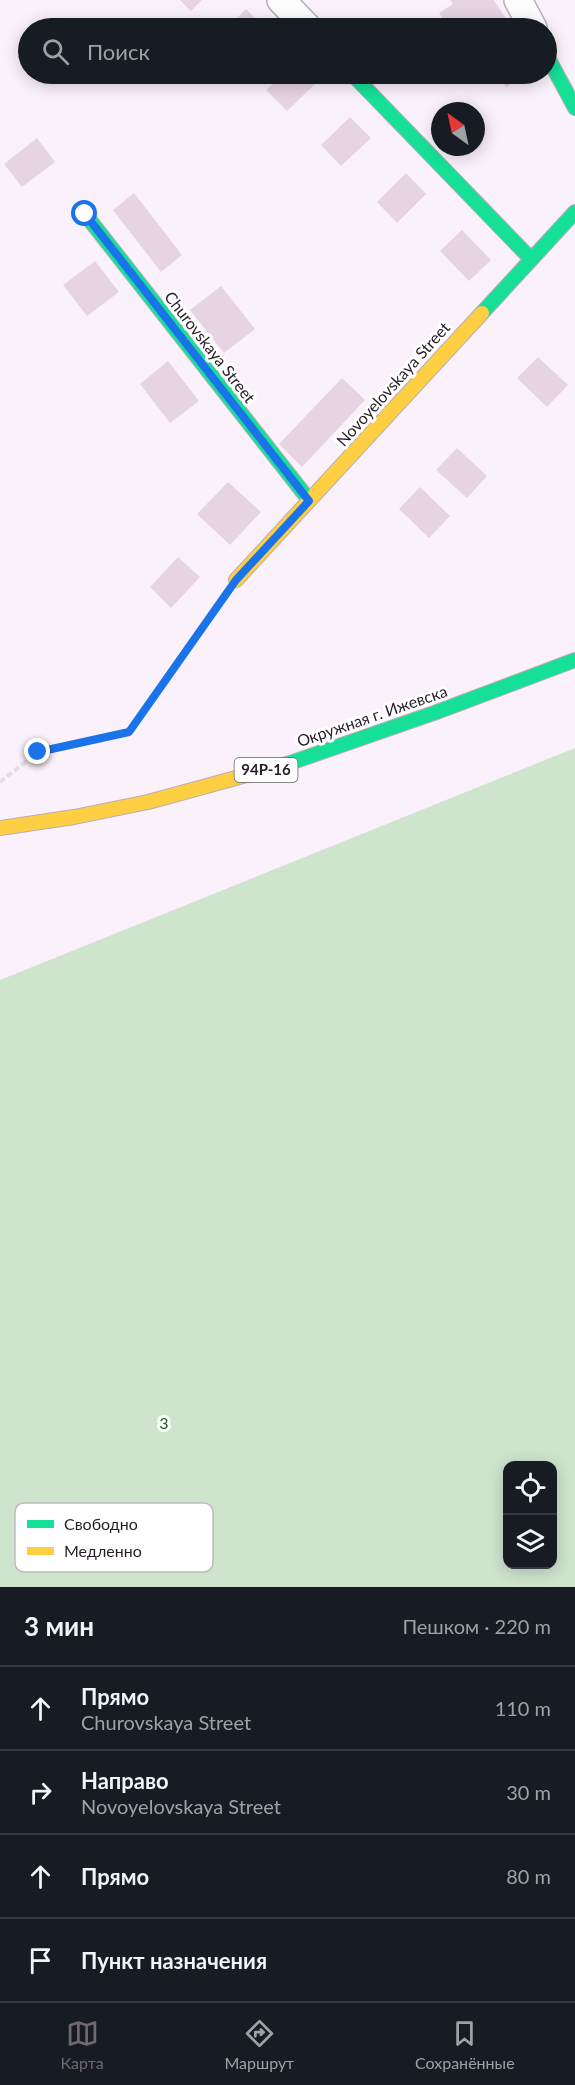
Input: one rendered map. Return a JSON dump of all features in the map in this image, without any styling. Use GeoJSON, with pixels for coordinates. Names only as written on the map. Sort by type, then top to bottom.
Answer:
{"type":"FeatureCollection","features":[{"type":"Feature","properties":{"kind":"street"},"geometry":{"type":"LineString","coordinates":[[281,0],[298,18]]}},
{"type":"Feature","properties":{"kind":"street"},"geometry":{"type":"LineString","coordinates":[[518,0],[528,18]]}},
{"type":"Feature","properties":{"kind":"street"},"geometry":{"type":"LineString","coordinates":[[557,74],[575,108]]}},
{"type":"Feature","properties":{"kind":"street"},"geometry":{"type":"LineString","coordinates":[[362,84],[530,258]]}},
{"type":"Feature","properties":{"kind":"street","name":"Novoyelovskaya Street"},"geometry":{"type":"LineString","coordinates":[[236,580],[530,258],[575,212]]}},
{"type":"Feature","properties":{"kind":"street","name":"Churovskaya Street"},"geometry":{"type":"LineString","coordinates":[[85,214],[309,501]]}},
{"type":"Feature","properties":{"kind":"street","name":"Окружная г. Ижевска"},"geometry":{"type":"LineString","coordinates":[[0,828],[123,809],[239,779],[364,737],[575,660]]}},
{"type":"Feature","properties":{"kind":"path"},"geometry":{"type":"LineString","coordinates":[[0,782],[38,752],[129,732],[236,580]]}},
{"type":"Feature","properties":{"kind":"green space","name":"3"},"geometry":{"type":"Polygon","coordinates":[[[575,748],[575,1587],[0,1587],[0,980],[575,748]]]}},
{"type":"Feature","properties":{"kind":"building"},"geometry":{"type":"Polygon","coordinates":[[[180,0],[202,0],[191,11],[180,0]]]}},
{"type":"Feature","properties":{"kind":"building"},"geometry":{"type":"Polygon","coordinates":[[[450,0],[494,0],[506,18],[442,18],[439,13],[453,4],[450,0]]]}},
{"type":"Feature","properties":{"kind":"building"},"geometry":{"type":"Polygon","coordinates":[[[246,9],[255,18],[237,18],[246,9]]]}},
{"type":"Feature","properties":{"kind":"building"},"geometry":{"type":"Polygon","coordinates":[[[272,84],[315,84],[287,111],[266,90],[272,84]]]}},
{"type":"Feature","properties":{"kind":"building"},"geometry":{"type":"Polygon","coordinates":[[[350,117],[371,138],[341,166],[321,145],[350,117]]]}},
{"type":"Feature","properties":{"kind":"building"},"geometry":{"type":"Polygon","coordinates":[[[37,138],[55,162],[22,187],[4,164],[37,138]]]}},
{"type":"Feature","properties":{"kind":"building"},"geometry":{"type":"Polygon","coordinates":[[[406,173],[426,194],[397,223],[377,202],[406,173]]]}},
{"type":"Feature","properties":{"kind":"building"},"geometry":{"type":"Polygon","coordinates":[[[134,193],[182,255],[161,272],[113,210],[134,193]]]}},
{"type":"Feature","properties":{"kind":"building"},"geometry":{"type":"Polygon","coordinates":[[[462,230],[491,260],[469,281],[440,251],[462,230]]]}},
{"type":"Feature","properties":{"kind":"building"},"geometry":{"type":"Polygon","coordinates":[[[95,261],[119,292],[87,316],[63,285],[95,261]]]}},
{"type":"Feature","properties":{"kind":"building"},"geometry":{"type":"Polygon","coordinates":[[[221,286],[255,329],[224,353],[190,310],[221,286]]]}},
{"type":"Feature","properties":{"kind":"building"},"geometry":{"type":"Polygon","coordinates":[[[538,357],[568,385],[547,407],[517,378],[538,357]]]}},
{"type":"Feature","properties":{"kind":"building"},"geometry":{"type":"Polygon","coordinates":[[[168,361],[199,401],[170,423],[140,384],[168,361]]]}},
{"type":"Feature","properties":{"kind":"building"},"geometry":{"type":"Polygon","coordinates":[[[342,378],[365,400],[302,467],[279,444],[342,378]]]}},
{"type":"Feature","properties":{"kind":"building"},"geometry":{"type":"Polygon","coordinates":[[[457,448],[487,476],[467,498],[436,470],[457,448]]]}},
{"type":"Feature","properties":{"kind":"building"},"geometry":{"type":"Polygon","coordinates":[[[228,482],[261,512],[230,545],[197,514],[228,482]]]}},
{"type":"Feature","properties":{"kind":"building"},"geometry":{"type":"Polygon","coordinates":[[[420,487],[450,516],[429,538],[399,509],[420,487]]]}},
{"type":"Feature","properties":{"kind":"building"},"geometry":{"type":"Polygon","coordinates":[[[178,557],[200,577],[171,608],[150,587],[178,557]]]}},
{"type":"Feature","properties":{"kind":"traffic: fast"},"geometry":{"type":"LineString","coordinates":[[557,74],[575,108]]}},
{"type":"Feature","properties":{"kind":"traffic: fast"},"geometry":{"type":"LineString","coordinates":[[362,84],[530,258]]}},
{"type":"Feature","properties":{"kind":"traffic: fast"},"geometry":{"type":"LineString","coordinates":[[482,313],[575,212]]}},
{"type":"Feature","properties":{"kind":"traffic: fast"},"geometry":{"type":"LineString","coordinates":[[85,214],[309,500]]}},
{"type":"Feature","properties":{"kind":"traffic: fast"},"geometry":{"type":"LineString","coordinates":[[287,764],[434,713],[575,660]]}},
{"type":"Feature","properties":{"kind":"traffic: slow"},"geometry":{"type":"LineString","coordinates":[[236,580],[482,313]]}},
{"type":"Feature","properties":{"kind":"traffic: slow"},"geometry":{"type":"LineString","coordinates":[[0,828],[74,817],[148,802],[287,764]]}},
{"type":"Feature","properties":{"kind":"route"},"geometry":{"type":"LineString","coordinates":[[38,752],[129,732],[236,580],[309,501],[85,214]]}}]}
